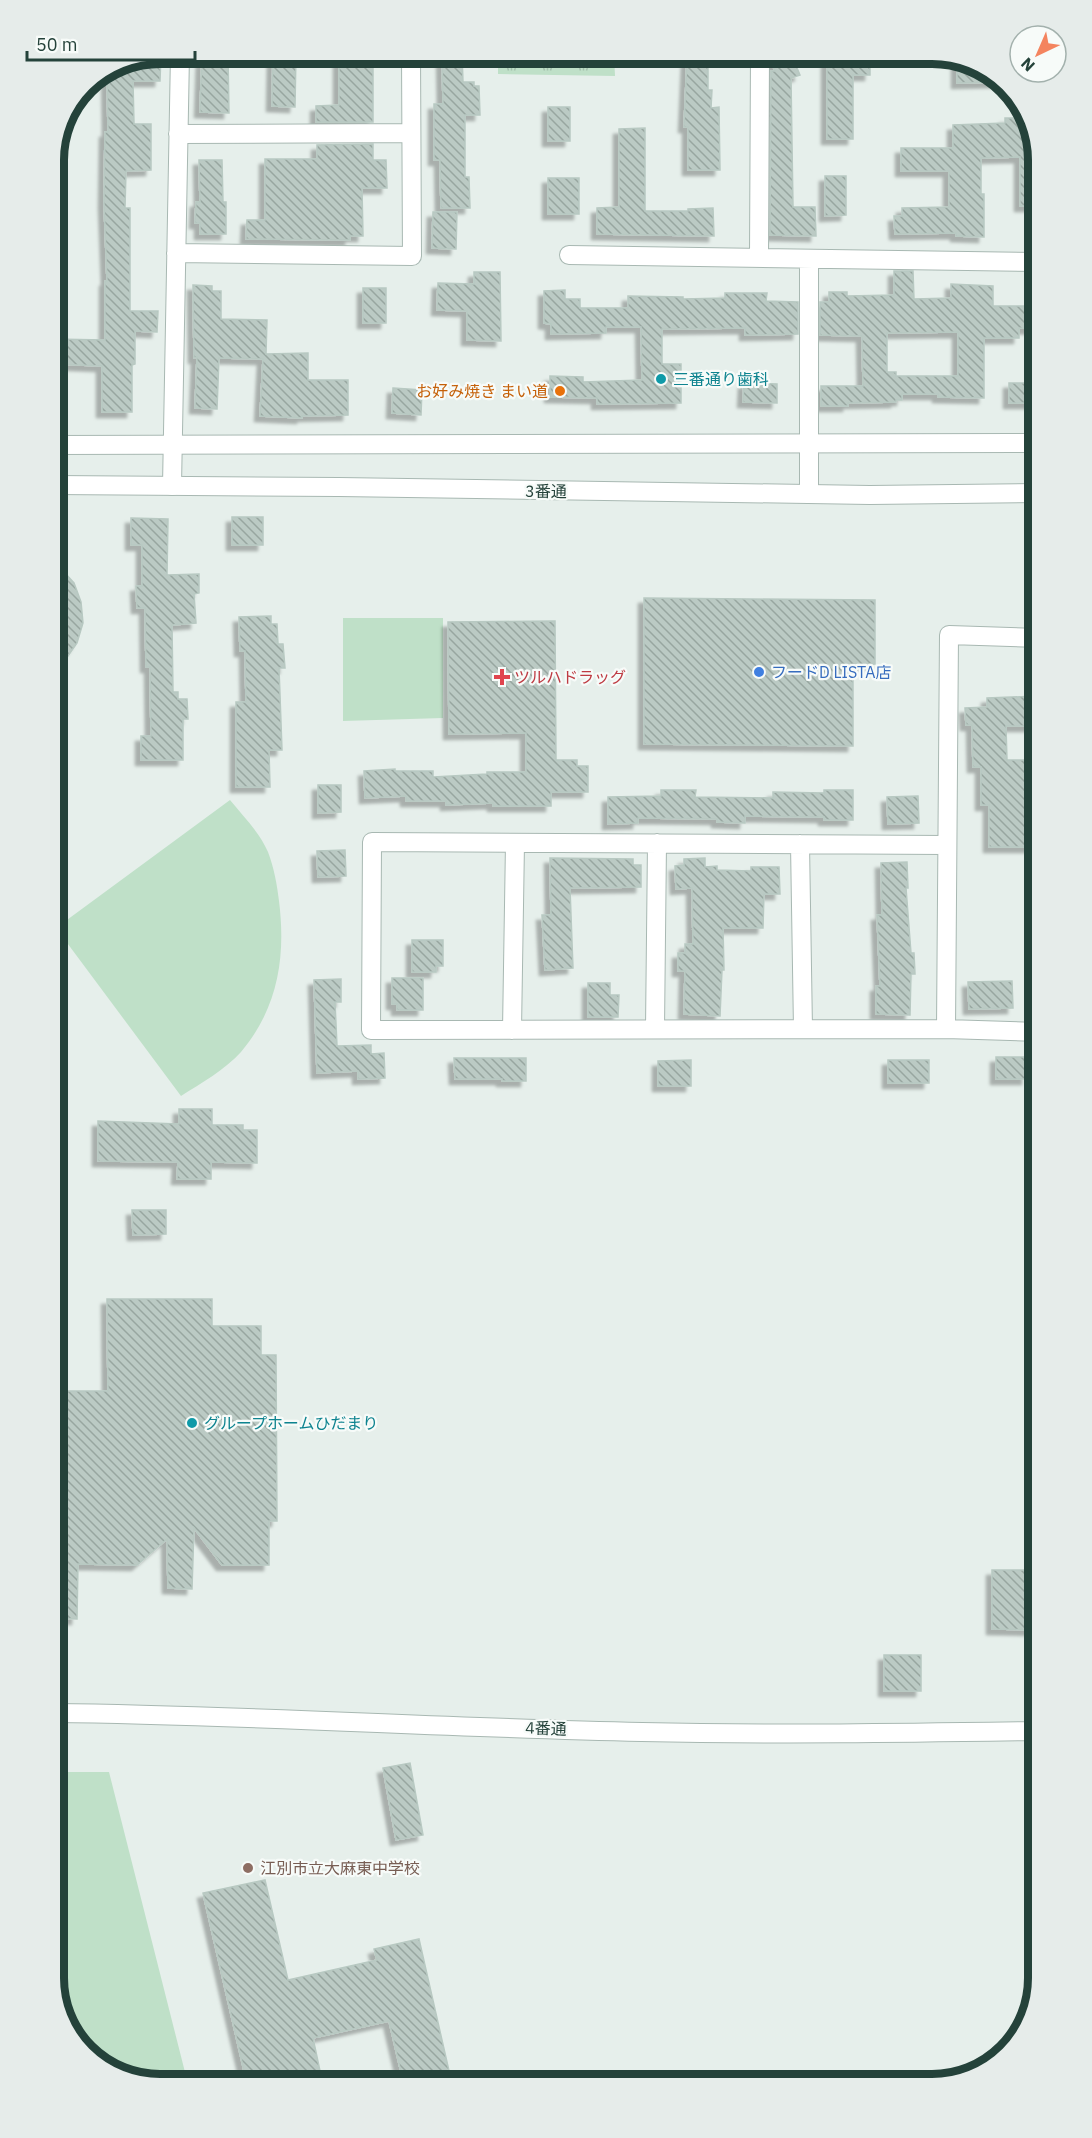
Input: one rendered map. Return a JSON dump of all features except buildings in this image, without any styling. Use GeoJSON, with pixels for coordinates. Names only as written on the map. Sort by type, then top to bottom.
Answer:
{"type":"FeatureCollection","features":[{"type":"Feature","properties":{"kind":"street"},"geometry":{"type":"LineString","coordinates":[[172,486],[180,64]]}},
{"type":"Feature","properties":{"kind":"street"},"geometry":{"type":"LineString","coordinates":[[176,253],[412,256],[411,64]]}},
{"type":"Feature","properties":{"kind":"street"},"geometry":{"type":"LineString","coordinates":[[759,65],[759,258]]}},
{"type":"Feature","properties":{"kind":"street"},"geometry":{"type":"LineString","coordinates":[[178,134],[411,133]]}},
{"type":"Feature","properties":{"kind":"street"},"geometry":{"type":"LineString","coordinates":[[570,255],[1028,262]]}},
{"type":"Feature","properties":{"kind":"street"},"geometry":{"type":"LineString","coordinates":[[809,259],[809,494]]}},
{"type":"Feature","properties":{"kind":"street"},"geometry":{"type":"LineString","coordinates":[[65,445],[1028,442]]}},
{"type":"Feature","properties":{"kind":"street","name":"3番通"},"geometry":{"type":"LineString","coordinates":[[65,485],[809,494],[1028,493]]}},
{"type":"Feature","properties":{"kind":"street"},"geometry":{"type":"LineString","coordinates":[[946,1029],[949,635],[1028,638]]}},
{"type":"Feature","properties":{"kind":"street"},"geometry":{"type":"LineString","coordinates":[[947,845],[372,842],[371,1030],[946,1029],[1028,1032]]}},
{"type":"Feature","properties":{"kind":"street"},"geometry":{"type":"LineString","coordinates":[[512,1030],[515,843]]}},
{"type":"Feature","properties":{"kind":"street"},"geometry":{"type":"LineString","coordinates":[[655,1029],[657,843]]}},
{"type":"Feature","properties":{"kind":"street"},"geometry":{"type":"LineString","coordinates":[[800,844],[803,1029]]}},
{"type":"Feature","properties":{"kind":"street","name":"4番通"},"geometry":{"type":"LineString","coordinates":[[64,1713],[275,1717],[642,1732],[1028,1731]]}},
{"type":"Feature","properties":{"kind":"green space"},"geometry":{"type":"Polygon","coordinates":[[[498,64],[614,65],[615,76],[498,74],[498,64]]]}},
{"type":"Feature","properties":{"kind":"green space"},"geometry":{"type":"Polygon","coordinates":[[[343,618],[443,618],[443,718],[343,721],[343,618]]]}},
{"type":"Feature","properties":{"kind":"green space"},"geometry":{"type":"Polygon","coordinates":[[[230,800],[261,838],[272,864],[277,888],[281,922],[280,962],[264,1018],[241,1052],[212,1076],[181,1096],[65,940],[65,922],[230,800]]]}},
{"type":"Feature","properties":{"kind":"green space"},"geometry":{"type":"Polygon","coordinates":[[[64,1772],[109,1772],[185,2073],[155,2073],[136,2070],[102,2054],[84,2036],[77,2025],[66,1996],[64,1977],[64,1772]]]}},
{"type":"Feature","properties":{"kind":"place","name":"三番通り歯科"},"geometry":{"type":"Point","coordinates":[661,379]}},
{"type":"Feature","properties":{"kind":"place","name":"お好み焼き まい道"},"geometry":{"type":"Point","coordinates":[560,391]}},
{"type":"Feature","properties":{"kind":"place","name":"フードD LISTA店"},"geometry":{"type":"Point","coordinates":[759,672]}},
{"type":"Feature","properties":{"kind":"place","name":"ツルハドラッグ"},"geometry":{"type":"Point","coordinates":[502,677]}},
{"type":"Feature","properties":{"kind":"place","name":"グループホームひだまり"},"geometry":{"type":"Point","coordinates":[192,1423]}},
{"type":"Feature","properties":{"kind":"place","name":"江別市立大麻東中学校"},"geometry":{"type":"Point","coordinates":[248,1868]}}]}
